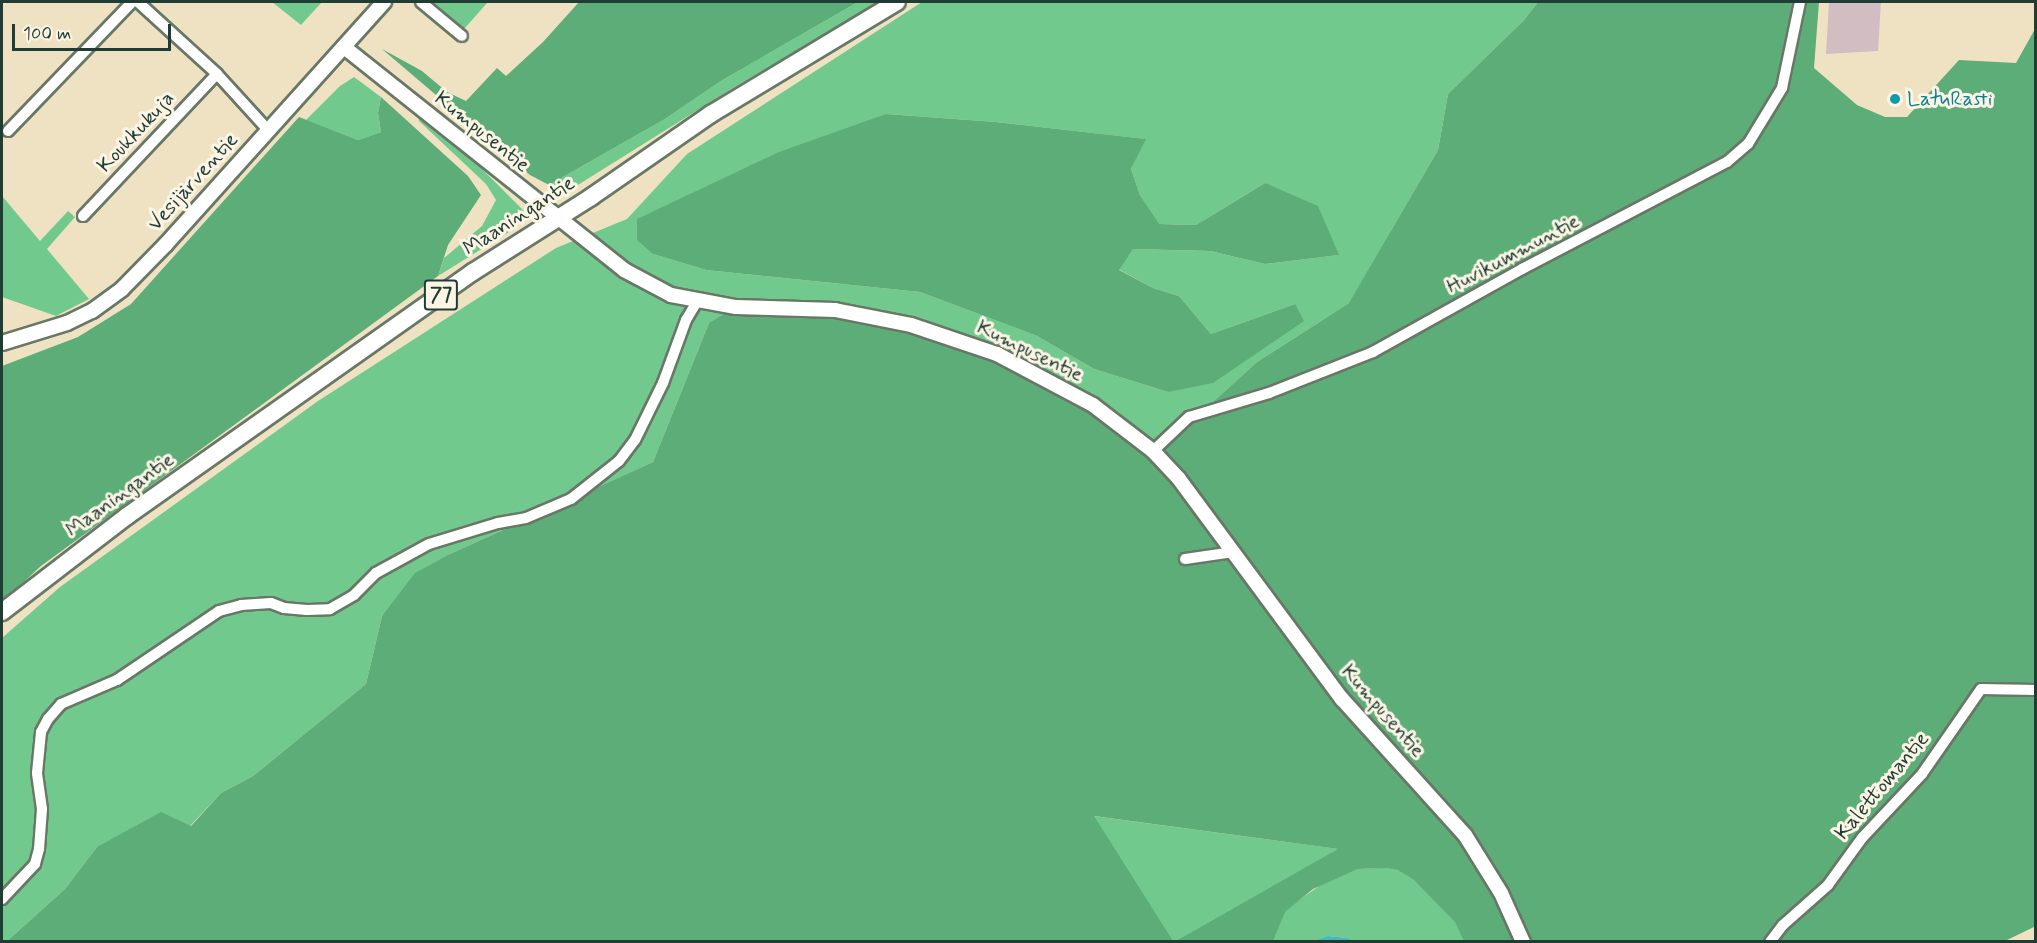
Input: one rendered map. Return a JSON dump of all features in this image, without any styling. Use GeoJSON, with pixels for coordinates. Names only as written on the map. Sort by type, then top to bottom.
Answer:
{"type":"FeatureCollection","features":[{"type":"Feature","properties":{"kind":"main road","name":"Maaningantie"},"geometry":{"type":"LineString","coordinates":[[2,612],[127,516],[473,272],[557,219],[711,114],[897,2]]}},
{"type":"Feature","properties":{"kind":"street"},"geometry":{"type":"LineString","coordinates":[[8,131],[132,2]]}},
{"type":"Feature","properties":{"kind":"street"},"geometry":{"type":"LineString","coordinates":[[138,2],[217,74],[268,130]]}},
{"type":"Feature","properties":{"kind":"street","name":"Vesijärventie"},"geometry":{"type":"LineString","coordinates":[[2,344],[67,323],[92,311],[122,289],[166,244],[384,2]]}},
{"type":"Feature","properties":{"kind":"street"},"geometry":{"type":"LineString","coordinates":[[421,2],[462,36]]}},
{"type":"Feature","properties":{"kind":"street","name":"Huvikummuntie"},"geometry":{"type":"LineString","coordinates":[[1153,451],[1189,417],[1269,393],[1373,352],[1522,269],[1727,162],[1748,144],[1782,87],[1800,2]]}},
{"type":"Feature","properties":{"kind":"street","name":"Kumpusentie"},"geometry":{"type":"LineString","coordinates":[[344,47],[557,219],[624,270],[671,295],[736,307],[835,310],[874,316],[951,337],[997,354],[1093,405],[1153,451],[1179,479],[1342,699],[1465,835],[1501,893],[1523,942]]}},
{"type":"Feature","properties":{"kind":"street","name":"Koukkukuja"},"geometry":{"type":"LineString","coordinates":[[83,216],[217,74]]}},
{"type":"Feature","properties":{"kind":"street"},"geometry":{"type":"LineString","coordinates":[[2,899],[35,864],[39,849],[42,809],[37,773],[41,732],[48,719],[61,704],[117,680],[219,611],[241,605],[271,603],[307,610],[330,609],[354,595],[376,573],[429,544],[498,523],[526,518],[571,499],[619,461],[636,440],[663,383],[686,320],[698,300]]}},
{"type":"Feature","properties":{"kind":"street"},"geometry":{"type":"LineString","coordinates":[[1185,559],[1233,552]]}},
{"type":"Feature","properties":{"kind":"street","name":"Kalettomantie"},"geometry":{"type":"LineString","coordinates":[[1770,942],[1783,925],[1828,885],[1862,838],[1922,774],[1982,689],[2036,690]]}},
{"type":"Feature","properties":{"kind":"shaded area"},"geometry":{"type":"Polygon","coordinates":[[[1829,2],[1881,2],[1878,51],[1826,54],[1829,2]]]}},
{"type":"Feature","properties":{"kind":"green space"},"geometry":{"type":"Polygon","coordinates":[[[272,2],[322,2],[301,25],[272,2]]]}},
{"type":"Feature","properties":{"kind":"green space"},"geometry":{"type":"Polygon","coordinates":[[[433,2],[488,2],[464,29],[433,2]]]}},
{"type":"Feature","properties":{"kind":"green space"},"geometry":{"type":"Polygon","coordinates":[[[579,2],[858,2],[721,81],[665,119],[549,185],[530,175],[382,49],[422,71],[447,92],[466,101],[497,68],[506,76],[543,42],[579,2]]]}},
{"type":"Feature","properties":{"kind":"green space"},"geometry":{"type":"Polygon","coordinates":[[[858,2],[880,2],[733,88],[565,193],[549,185],[665,119],[721,81],[858,2]]]}},
{"type":"Feature","properties":{"kind":"green space"},"geometry":{"type":"Polygon","coordinates":[[[922,2],[1538,2],[1524,20],[1448,94],[1438,150],[1391,231],[1422,325],[1349,303],[1257,362],[1203,411],[1153,451],[709,323],[653,462],[450,554],[382,616],[366,684],[253,776],[221,793],[190,826],[97,847],[65,889],[6,942],[2,941],[2,638],[60,587],[318,401],[556,248],[627,219],[687,154],[922,2]],[[886,114],[653,254],[706,270],[920,292],[1037,336],[1094,369],[1168,392],[1295,304],[1211,334],[1179,296],[1153,288],[1118,269],[1133,249],[1210,251],[1265,264],[1339,255],[1265,183],[1196,225],[1158,224],[1140,195],[1131,169],[1145,139],[996,122],[886,114]]]}},
{"type":"Feature","properties":{"kind":"green space"},"geometry":{"type":"Polygon","coordinates":[[[1538,2],[1819,2],[1814,68],[1857,105],[1885,117],[1907,117],[1959,60],[2016,63],[2035,29],[2036,926],[2005,941],[1464,941],[1455,922],[1414,880],[1398,870],[1388,868],[1358,869],[1313,889],[1285,912],[1273,941],[1176,941],[1338,849],[1094,816],[1173,941],[6,942],[65,889],[97,847],[161,812],[191,826],[221,793],[253,776],[366,684],[382,616],[415,573],[450,554],[653,462],[709,323],[736,307],[875,316],[1043,377],[1153,451],[1203,411],[1257,362],[1349,303],[1438,150],[1448,94],[1524,20],[1538,2]]]}},
{"type":"Feature","properties":{"kind":"green space"},"geometry":{"type":"Polygon","coordinates":[[[354,77],[381,97],[378,113],[381,132],[358,140],[306,120],[340,86],[354,77]]]}},
{"type":"Feature","properties":{"kind":"green space"},"geometry":{"type":"Polygon","coordinates":[[[381,97],[468,176],[481,195],[448,245],[438,276],[41,566],[2,602],[2,366],[78,337],[131,304],[299,117],[358,140],[381,132],[378,113],[381,97]]]}},
{"type":"Feature","properties":{"kind":"green space"},"geometry":{"type":"Polygon","coordinates":[[[886,114],[996,122],[1146,139],[1131,169],[1140,195],[1159,224],[1196,225],[1265,183],[1318,206],[1339,255],[1265,264],[1210,251],[1133,249],[1119,270],[1153,288],[1179,296],[1211,334],[1295,304],[1304,321],[1213,383],[1168,392],[1094,369],[1037,336],[920,292],[706,270],[653,254],[637,240],[637,219],[779,152],[886,114]]]}},
{"type":"Feature","properties":{"kind":"green space"},"geometry":{"type":"Polygon","coordinates":[[[419,115],[481,168],[524,211],[509,232],[438,276],[444,258],[482,226],[496,200],[486,184],[419,121],[419,115]]]}},
{"type":"Feature","properties":{"kind":"green space"},"geometry":{"type":"Polygon","coordinates":[[[2,196],[40,241],[68,211],[75,217],[47,249],[89,299],[56,316],[2,297],[2,196]]]}},
{"type":"Feature","properties":{"kind":"green space"},"geometry":{"type":"Polygon","coordinates":[[[1093,816],[1339,849],[1213,921],[1292,905],[1322,884],[1358,869],[1428,866],[1496,941],[1353,942],[1348,938],[1328,936],[1315,942],[1128,941],[1093,816]]]}},
{"type":"Feature","properties":{"kind":"water"},"geometry":{"type":"Polygon","coordinates":[[[1328,936],[1348,938],[1353,941],[1315,941],[1328,936]]]}},
{"type":"Feature","properties":{"kind":"place","name":"LatuRasti"},"geometry":{"type":"Point","coordinates":[1895,99]}}]}
